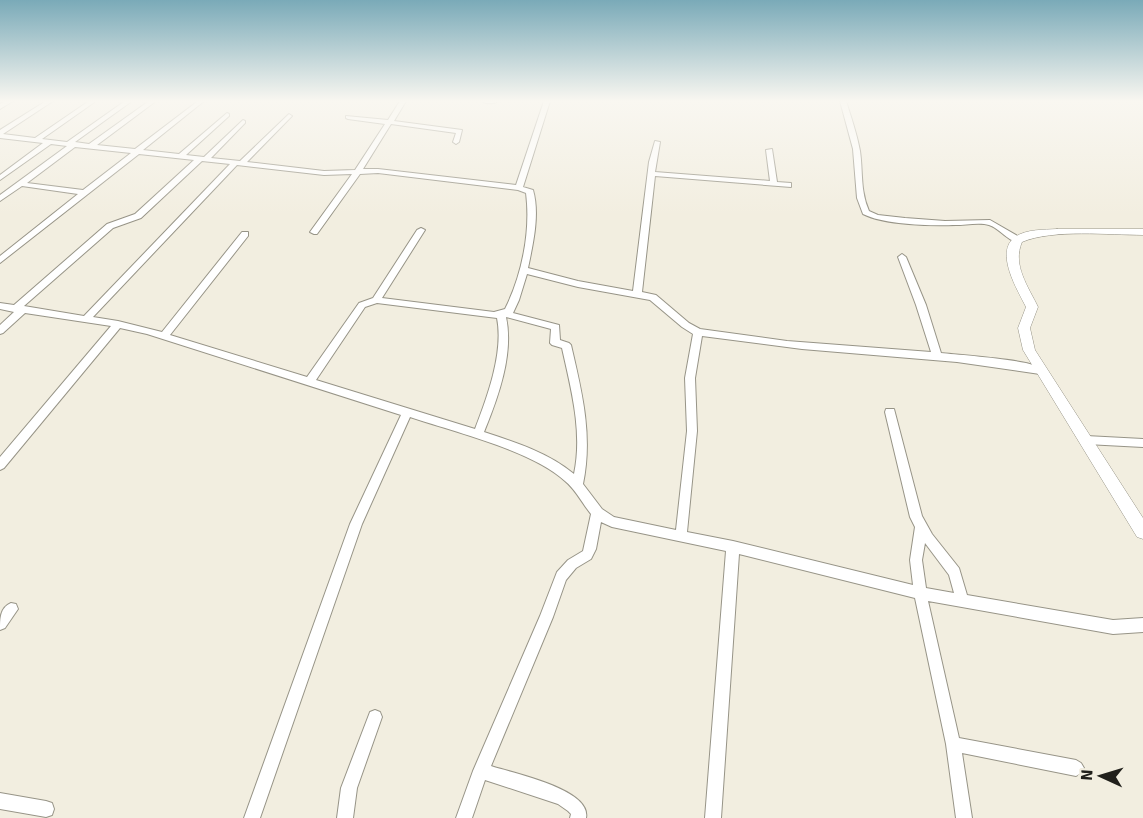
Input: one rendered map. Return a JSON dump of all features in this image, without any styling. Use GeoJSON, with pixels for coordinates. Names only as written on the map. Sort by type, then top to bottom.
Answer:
{"type":"FeatureCollection","features":[{"type":"Feature","properties":{"kind":"street"},"geometry":{"type":"LineString","coordinates":[[29,139],[324,173],[378,171],[519,188],[530,192],[532,212],[522,270],[512,306],[503,314]]}},
{"type":"Feature","properties":{"kind":"street"},"geometry":{"type":"LineString","coordinates":[[0,199],[79,139]]}},
{"type":"Feature","properties":{"kind":"street"},"geometry":{"type":"LineString","coordinates":[[90,147],[101,139]]}},
{"type":"Feature","properties":{"kind":"street"},"geometry":{"type":"LineString","coordinates":[[0,260],[152,139]]}},
{"type":"Feature","properties":{"kind":"street"},"geometry":{"type":"LineString","coordinates":[[180,157],[200,139]]}},
{"type":"Feature","properties":{"kind":"street"},"geometry":{"type":"LineString","coordinates":[[0,331],[19,309],[106,229],[138,216],[224,139]]}},
{"type":"Feature","properties":{"kind":"street"},"geometry":{"type":"LineString","coordinates":[[86,319],[264,139]]}},
{"type":"Feature","properties":{"kind":"street"},"geometry":{"type":"LineString","coordinates":[[314,232],[378,139]]}},
{"type":"Feature","properties":{"kind":"street"},"geometry":{"type":"LineString","coordinates":[[519,188],[535,139]]}},
{"type":"Feature","properties":{"kind":"street"},"geometry":{"type":"LineString","coordinates":[[853,139],[857,155],[857,186],[866,212],[876,217],[996,224],[1015,238],[1057,232],[1143,232]]}},
{"type":"Feature","properties":{"kind":"street"},"geometry":{"type":"LineString","coordinates":[[0,178],[49,142]]}},
{"type":"Feature","properties":{"kind":"street"},"geometry":{"type":"LineString","coordinates":[[638,294],[657,142]]}},
{"type":"Feature","properties":{"kind":"street"},"geometry":{"type":"LineString","coordinates":[[770,150],[774,184]]}},
{"type":"Feature","properties":{"kind":"street"},"geometry":{"type":"LineString","coordinates":[[652,174],[788,185]]}},
{"type":"Feature","properties":{"kind":"street"},"geometry":{"type":"LineString","coordinates":[[21,183],[85,193]]}},
{"type":"Feature","properties":{"kind":"street"},"geometry":{"type":"LineString","coordinates":[[376,300],[421,230]]}},
{"type":"Feature","properties":{"kind":"street"},"geometry":{"type":"LineString","coordinates":[[164,336],[245,234]]}},
{"type":"Feature","properties":{"kind":"street"},"geometry":{"type":"LineString","coordinates":[[1015,238],[1014,272],[1032,307],[1024,328],[1025,337],[1040,370],[1143,532]]}},
{"type":"Feature","properties":{"kind":"street"},"geometry":{"type":"LineString","coordinates":[[902,257],[937,355]]}},
{"type":"Feature","properties":{"kind":"street"},"geometry":{"type":"LineString","coordinates":[[522,270],[578,284],[653,297],[663,303],[683,324],[698,332],[816,347],[937,355],[1040,370]]}},
{"type":"Feature","properties":{"kind":"street"},"geometry":{"type":"LineString","coordinates":[[310,381],[354,313],[362,305],[376,300],[503,314],[556,327],[555,343],[566,345],[584,436],[582,468],[577,485]]}},
{"type":"Feature","properties":{"kind":"street"},"geometry":{"type":"LineString","coordinates":[[0,306],[118,324],[164,336],[478,435],[544,461],[566,474],[577,485],[591,508],[612,522],[733,547],[920,593],[1113,627],[1143,625]]}},
{"type":"Feature","properties":{"kind":"street"},"geometry":{"type":"LineString","coordinates":[[478,435],[490,406],[506,326],[503,314]]}},
{"type":"Feature","properties":{"kind":"street"},"geometry":{"type":"LineString","coordinates":[[0,465],[118,324]]}},
{"type":"Feature","properties":{"kind":"street"},"geometry":{"type":"LineString","coordinates":[[681,536],[692,431],[690,378],[698,332]]}},
{"type":"Feature","properties":{"kind":"street"},"geometry":{"type":"LineString","coordinates":[[252,818],[356,524],[407,412]]}},
{"type":"Feature","properties":{"kind":"street"},"geometry":{"type":"LineString","coordinates":[[890,412],[912,502],[921,528],[950,563],[955,572],[962,600]]}},
{"type":"Feature","properties":{"kind":"street"},"geometry":{"type":"LineString","coordinates":[[1086,440],[1143,443]]}},
{"type":"Feature","properties":{"kind":"street"},"geometry":{"type":"LineString","coordinates":[[464,818],[561,576],[590,549],[597,513]]}},
{"type":"Feature","properties":{"kind":"street"},"geometry":{"type":"LineString","coordinates":[[921,528],[916,560],[920,593],[953,744],[964,818]]}},
{"type":"Feature","properties":{"kind":"street"},"geometry":{"type":"LineString","coordinates":[[713,818],[733,547]]}},
{"type":"Feature","properties":{"kind":"street"},"geometry":{"type":"LineString","coordinates":[[0,623],[11,609]]}},
{"type":"Feature","properties":{"kind":"street"},"geometry":{"type":"LineString","coordinates":[[345,818],[349,788],[375,717]]}},
{"type":"Feature","properties":{"kind":"street"},"geometry":{"type":"LineString","coordinates":[[953,744],[1076,768]]}},
{"type":"Feature","properties":{"kind":"street"},"geometry":{"type":"LineString","coordinates":[[481,771],[562,797],[574,805],[579,813],[578,818]]}},
{"type":"Feature","properties":{"kind":"street"},"geometry":{"type":"LineString","coordinates":[[0,801],[46,809]]}}]}
